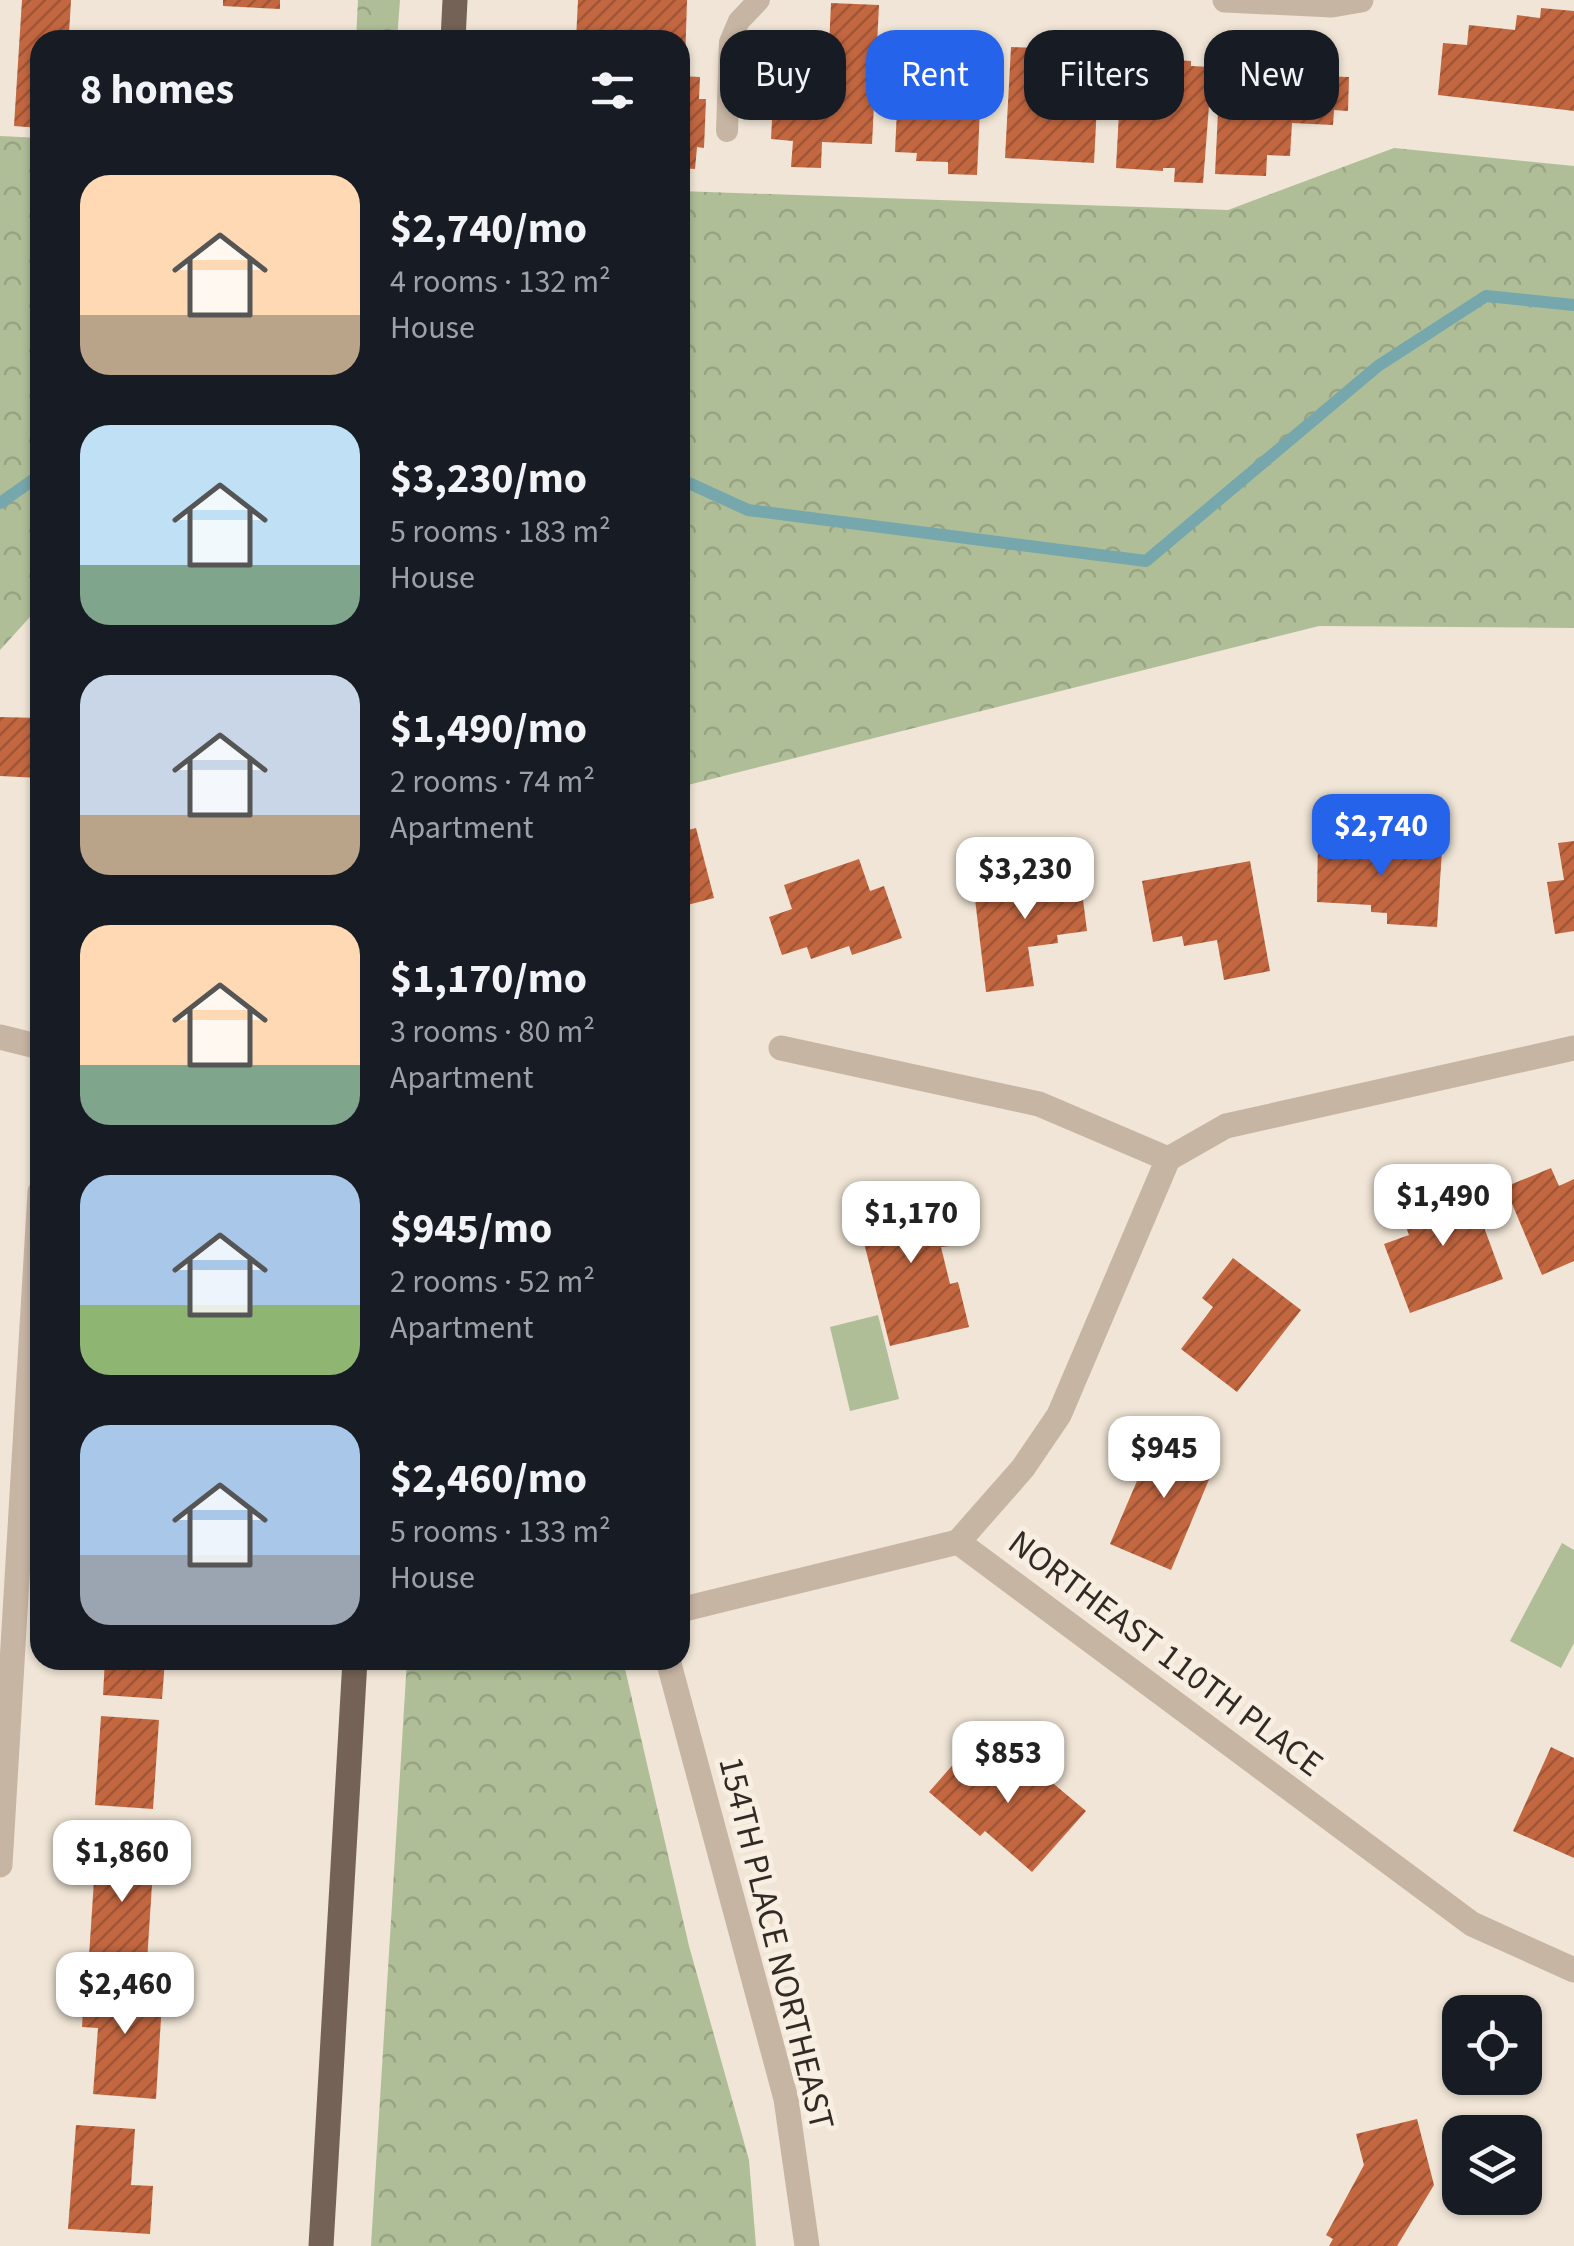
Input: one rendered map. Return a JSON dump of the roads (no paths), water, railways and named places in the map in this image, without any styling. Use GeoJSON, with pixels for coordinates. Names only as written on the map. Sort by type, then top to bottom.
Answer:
{"type":"FeatureCollection","features":[{"type":"Feature","properties":{"kind":"main road"},"geometry":{"type":"LineString","coordinates":[[454,30],[455,0]]}},
{"type":"Feature","properties":{"kind":"main road"},"geometry":{"type":"LineString","coordinates":[[321,2246],[354,1670]]}},
{"type":"Feature","properties":{"kind":"street"},"geometry":{"type":"LineString","coordinates":[[1225,0],[1332,5],[1360,0]]}},
{"type":"Feature","properties":{"kind":"street"},"geometry":{"type":"LineString","coordinates":[[0,1037],[30,1044]]}},
{"type":"Feature","properties":{"kind":"street"},"geometry":{"type":"LineString","coordinates":[[781,1048],[1039,1104],[1168,1160]]}},
{"type":"Feature","properties":{"kind":"street"},"geometry":{"type":"LineString","coordinates":[[958,1542],[1023,1468],[1059,1415],[1168,1160],[1226,1126],[1574,1048]]}},
{"type":"Feature","properties":{"kind":"street"},"geometry":{"type":"LineString","coordinates":[[0,1865],[30,1360]]}},
{"type":"Feature","properties":{"kind":"street","name":"NORTHEAST 110TH PLACE"},"geometry":{"type":"LineString","coordinates":[[690,1608],[958,1542],[1472,1924],[1574,1970]]}},
{"type":"Feature","properties":{"kind":"street","name":"154TH PLACE NORTHEAST"},"geometry":{"type":"LineString","coordinates":[[671,1670],[786,2099],[807,2246]]}},
{"type":"Feature","properties":{"kind":"lane"},"geometry":{"type":"LineString","coordinates":[[727,131],[730,42],[739,21],[760,0]]}},
{"type":"Feature","properties":{"kind":"waterway"},"geometry":{"type":"LineString","coordinates":[[690,484],[748,510],[1146,561],[1378,366],[1486,296],[1574,305]]}},
{"type":"Feature","properties":{"kind":"waterway"},"geometry":{"type":"LineString","coordinates":[[0,503],[30,482]]}}]}
